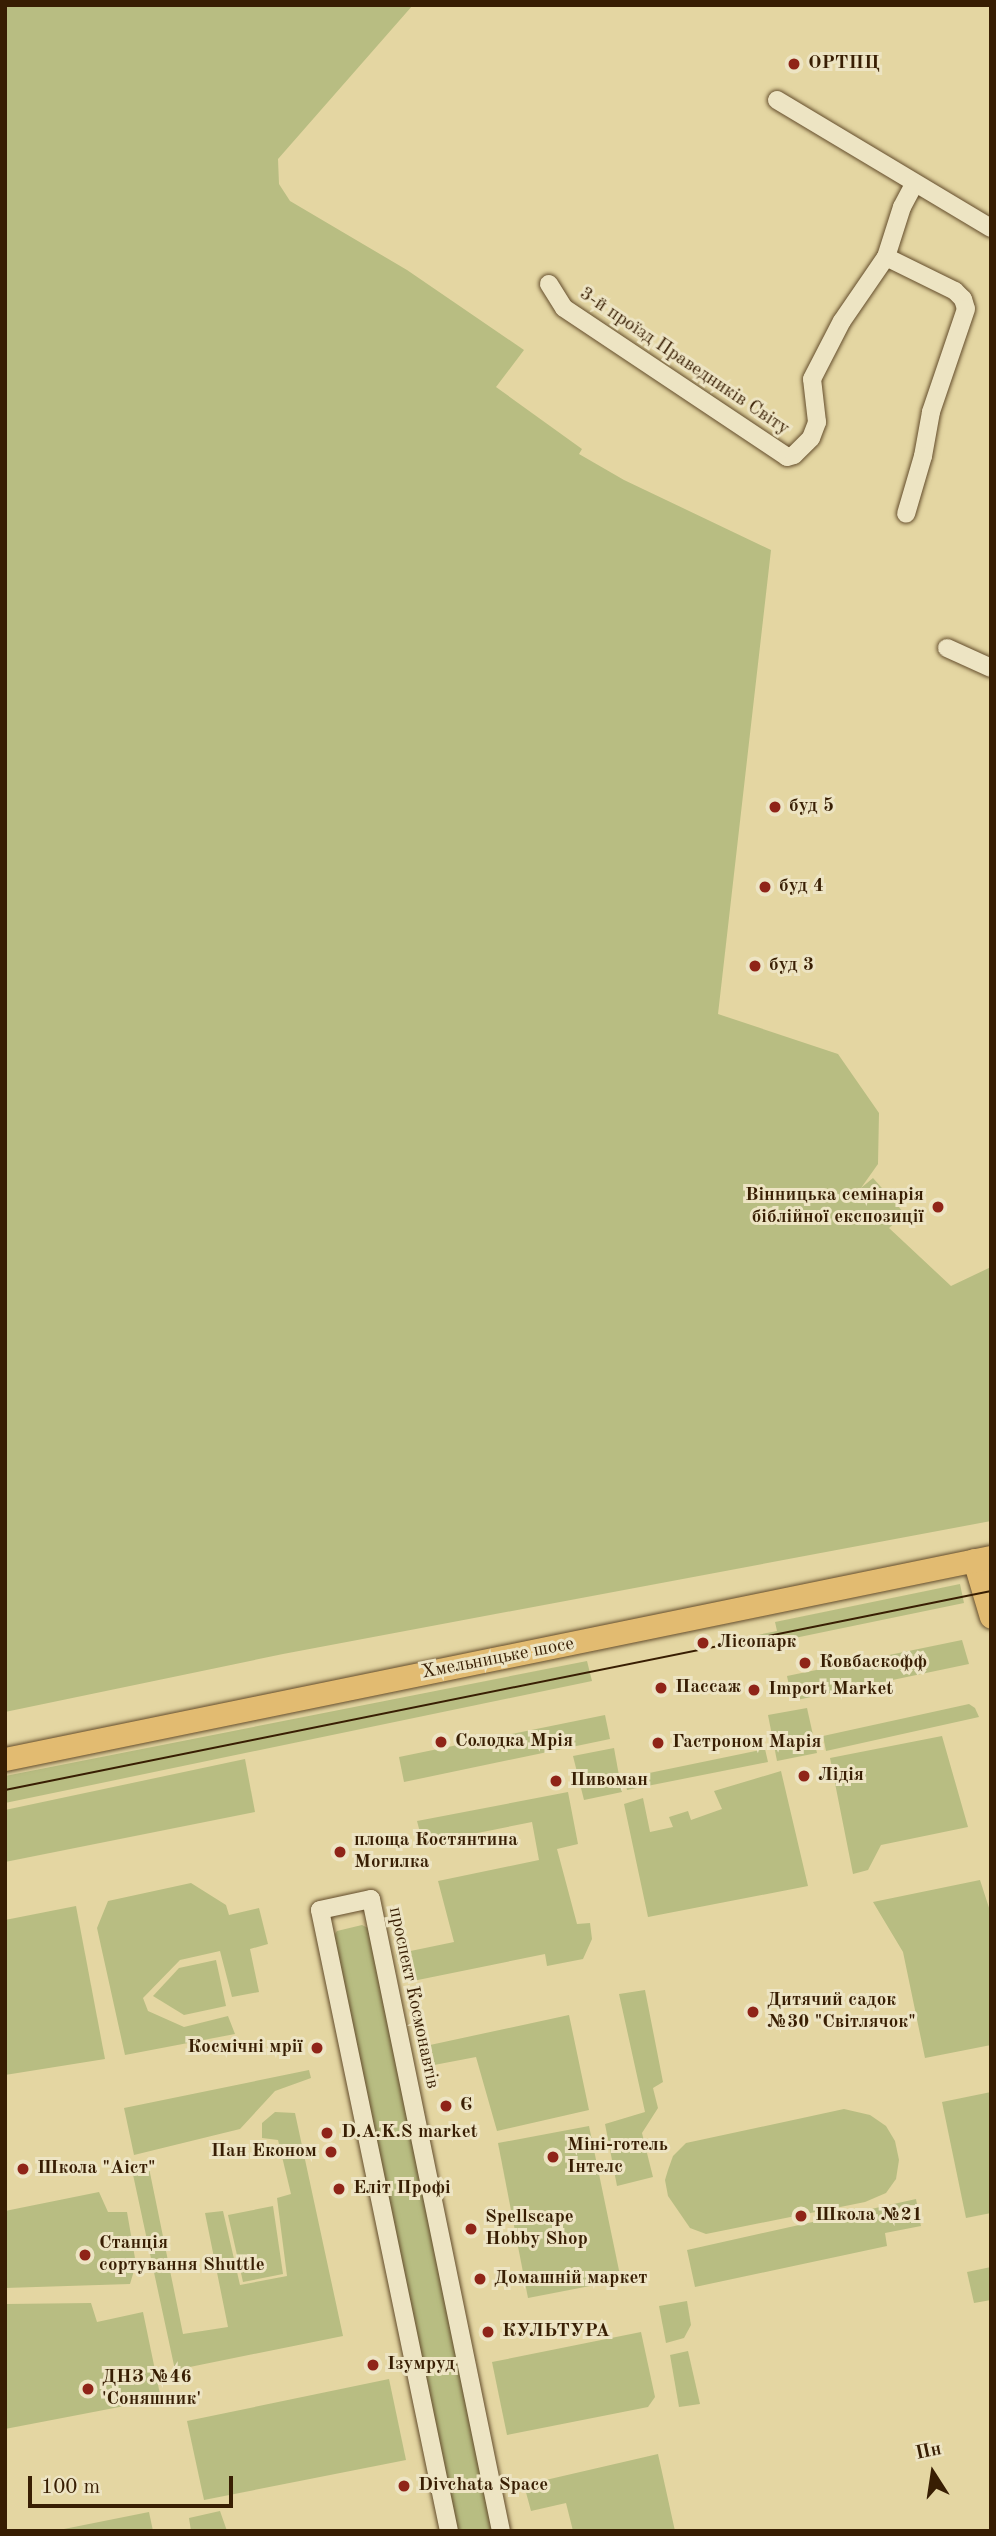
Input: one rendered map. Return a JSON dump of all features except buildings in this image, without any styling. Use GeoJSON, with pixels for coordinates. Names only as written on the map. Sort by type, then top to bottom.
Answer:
{"type":"FeatureCollection","features":[{"type":"Feature","properties":{"kind":"main road"},"geometry":{"type":"LineString","coordinates":[[983,1558],[991,1617]]}},
{"type":"Feature","properties":{"kind":"main road","name":"Хмельницьке шосе"},"geometry":{"type":"LineString","coordinates":[[5,1759],[983,1558]]}},
{"type":"Feature","properties":{"kind":"street"},"geometry":{"type":"LineString","coordinates":[[777,100],[991,228]]}},
{"type":"Feature","properties":{"kind":"street","name":"3-й проїзд Праведників Світу"},"geometry":{"type":"LineString","coordinates":[[549,284],[564,308],[787,457],[804,448],[811,438],[817,422],[812,379],[842,321],[886,257],[902,207],[914,184]]}},
{"type":"Feature","properties":{"kind":"street"},"geometry":{"type":"LineString","coordinates":[[886,257],[955,291],[963,299],[966,309],[931,412],[923,456],[906,514]]}},
{"type":"Feature","properties":{"kind":"street"},"geometry":{"type":"LineString","coordinates":[[947,648],[991,668]]}},
{"type":"Feature","properties":{"kind":"street","name":"проспект Космонавтів"},"geometry":{"type":"LineString","coordinates":[[449,2531],[320,1910],[371,1899],[501,2531]]}},
{"type":"Feature","properties":{"kind":"green space"},"geometry":{"type":"Polygon","coordinates":[[[5,5],[413,5],[278,159],[279,184],[290,201],[407,270],[524,350],[496,387],[582,449],[579,454],[624,480],[771,550],[718,1014],[838,1054],[879,1113],[878,1164],[861,1188],[873,1178],[905,1214],[889,1228],[951,1286],[991,1267],[991,1521],[283,1654],[5,1712],[5,5]]]}},
{"type":"Feature","properties":{"kind":"green space"},"geometry":{"type":"Polygon","coordinates":[[[960,1584],[964,1603],[741,1649],[738,1639],[777,1631],[775,1622],[960,1584]]]}},
{"type":"Feature","properties":{"kind":"green space"},"geometry":{"type":"Polygon","coordinates":[[[962,1640],[969,1664],[792,1701],[787,1676],[962,1640]]]}},
{"type":"Feature","properties":{"kind":"green space"},"geometry":{"type":"Polygon","coordinates":[[[587,1661],[592,1681],[5,1803],[5,1776],[587,1661]]]}},
{"type":"Feature","properties":{"kind":"green space"},"geometry":{"type":"Polygon","coordinates":[[[969,1704],[975,1708],[979,1717],[826,1751],[823,1736],[969,1704]]]}},
{"type":"Feature","properties":{"kind":"green space"},"geometry":{"type":"Polygon","coordinates":[[[807,1708],[817,1753],[777,1761],[768,1715],[807,1708]]]}},
{"type":"Feature","properties":{"kind":"green space"},"geometry":{"type":"Polygon","coordinates":[[[605,1715],[610,1739],[404,1782],[399,1757],[605,1715]]]}},
{"type":"Feature","properties":{"kind":"green space"},"geometry":{"type":"Polygon","coordinates":[[[942,1736],[968,1827],[881,1845],[868,1870],[853,1874],[830,1758],[942,1736]]]}},
{"type":"Feature","properties":{"kind":"green space"},"geometry":{"type":"Polygon","coordinates":[[[614,1748],[622,1792],[584,1800],[573,1756],[614,1748]]]}},
{"type":"Feature","properties":{"kind":"green space"},"geometry":{"type":"Polygon","coordinates":[[[765,1749],[768,1762],[627,1790],[625,1778],[765,1749]]]}},
{"type":"Feature","properties":{"kind":"green space"},"geometry":{"type":"Polygon","coordinates":[[[245,1759],[255,1812],[5,1862],[5,1810],[245,1759]]]}},
{"type":"Feature","properties":{"kind":"green space"},"geometry":{"type":"Polygon","coordinates":[[[781,1771],[808,1886],[648,1917],[624,1804],[643,1798],[650,1832],[673,1827],[669,1817],[688,1811],[691,1820],[722,1809],[714,1791],[781,1771]]]}},
{"type":"Feature","properties":{"kind":"green space"},"geometry":{"type":"Polygon","coordinates":[[[568,1792],[578,1844],[557,1849],[577,1924],[590,1923],[592,1939],[583,1959],[547,1966],[545,1954],[403,1983],[396,1954],[454,1942],[438,1881],[539,1860],[532,1822],[423,1844],[417,1821],[568,1792]]]}},
{"type":"Feature","properties":{"kind":"green space"},"geometry":{"type":"Polygon","coordinates":[[[980,1880],[991,1914],[991,2045],[925,2058],[903,1952],[873,1902],[980,1880]]]}},
{"type":"Feature","properties":{"kind":"green space"},"geometry":{"type":"Polygon","coordinates":[[[191,1883],[226,1905],[229,1915],[259,1908],[268,1944],[250,1949],[259,1992],[232,1997],[220,1951],[180,1960],[143,1998],[148,2011],[184,2027],[228,2016],[235,2034],[125,2055],[97,1928],[108,1901],[191,1883]]]}},
{"type":"Feature","properties":{"kind":"green space"},"geometry":{"type":"Polygon","coordinates":[[[76,1906],[105,2059],[5,2075],[5,1920],[76,1906]]]}},
{"type":"Feature","properties":{"kind":"green space"},"geometry":{"type":"Polygon","coordinates":[[[362,1925],[368,1928],[493,2531],[455,2531],[332,1939],[337,1931],[362,1925]]]}},
{"type":"Feature","properties":{"kind":"green space"},"geometry":{"type":"Polygon","coordinates":[[[216,1960],[226,2006],[184,2015],[153,1996],[179,1968],[216,1960]]]}},
{"type":"Feature","properties":{"kind":"green space"},"geometry":{"type":"Polygon","coordinates":[[[645,1990],[663,2082],[653,2088],[658,2108],[642,2133],[653,2177],[617,2186],[605,2124],[645,2112],[619,1994],[645,1990]]]}},
{"type":"Feature","properties":{"kind":"green space"},"geometry":{"type":"Polygon","coordinates":[[[569,2015],[589,2110],[497,2131],[476,2057],[434,2065],[430,2045],[569,2015]]]}},
{"type":"Feature","properties":{"kind":"green space"},"geometry":{"type":"Polygon","coordinates":[[[309,2070],[311,2078],[275,2091],[240,2129],[134,2155],[124,2108],[309,2070]]]}},
{"type":"Feature","properties":{"kind":"green space"},"geometry":{"type":"Polygon","coordinates":[[[991,2092],[991,2213],[966,2218],[942,2102],[991,2092]]]}},
{"type":"Feature","properties":{"kind":"green space"},"geometry":{"type":"Polygon","coordinates":[[[844,2109],[870,2115],[886,2126],[895,2141],[899,2160],[896,2179],[886,2193],[865,2202],[706,2234],[690,2228],[668,2196],[665,2180],[668,2170],[673,2156],[686,2143],[844,2109]]]}},
{"type":"Feature","properties":{"kind":"green space"},"geometry":{"type":"Polygon","coordinates":[[[275,2112],[295,2113],[343,2336],[175,2370],[132,2170],[149,2168],[183,2334],[228,2327],[205,2213],[223,2211],[240,2285],[287,2276],[277,2198],[291,2194],[278,2140],[262,2138],[262,2123],[275,2112]]]}},
{"type":"Feature","properties":{"kind":"green space"},"geometry":{"type":"Polygon","coordinates":[[[589,2126],[621,2280],[528,2298],[498,2143],[589,2126]]]}},
{"type":"Feature","properties":{"kind":"green space"},"geometry":{"type":"Polygon","coordinates":[[[99,2192],[108,2212],[127,2212],[136,2264],[130,2284],[5,2288],[5,2211],[99,2192]]]}},
{"type":"Feature","properties":{"kind":"green space"},"geometry":{"type":"Polygon","coordinates":[[[916,2199],[921,2226],[885,2233],[887,2246],[695,2287],[687,2250],[916,2199]]]}},
{"type":"Feature","properties":{"kind":"green space"},"geometry":{"type":"Polygon","coordinates":[[[273,2206],[283,2274],[243,2282],[228,2215],[273,2206]]]}},
{"type":"Feature","properties":{"kind":"green space"},"geometry":{"type":"Polygon","coordinates":[[[991,2267],[991,2300],[974,2303],[967,2272],[991,2267]]]}},
{"type":"Feature","properties":{"kind":"green space"},"geometry":{"type":"Polygon","coordinates":[[[687,2301],[691,2325],[684,2338],[666,2343],[659,2306],[687,2301]]]}},
{"type":"Feature","properties":{"kind":"green space"},"geometry":{"type":"Polygon","coordinates":[[[91,2303],[97,2322],[143,2312],[161,2399],[5,2429],[5,2304],[91,2303]]]}},
{"type":"Feature","properties":{"kind":"green space"},"geometry":{"type":"Polygon","coordinates":[[[641,2332],[655,2397],[648,2407],[507,2435],[492,2362],[641,2332]]]}},
{"type":"Feature","properties":{"kind":"green space"},"geometry":{"type":"Polygon","coordinates":[[[688,2351],[700,2404],[679,2407],[670,2355],[688,2351]]]}},
{"type":"Feature","properties":{"kind":"green space"},"geometry":{"type":"Polygon","coordinates":[[[389,2379],[406,2460],[204,2500],[187,2421],[389,2379]]]}},
{"type":"Feature","properties":{"kind":"green space"},"geometry":{"type":"Polygon","coordinates":[[[658,2454],[675,2531],[573,2531],[566,2503],[531,2511],[524,2485],[658,2454]]]}},
{"type":"Feature","properties":{"kind":"green space"},"geometry":{"type":"Polygon","coordinates":[[[220,2511],[227,2531],[191,2531],[189,2518],[220,2511]]]}},
{"type":"Feature","properties":{"kind":"green space"},"geometry":{"type":"Polygon","coordinates":[[[149,2512],[153,2531],[54,2531],[149,2512]]]}},
{"type":"Feature","properties":{"kind":"tram line"},"geometry":{"type":"LineString","coordinates":[[5,1790],[991,1591]]}},
{"type":"Feature","properties":{"kind":"place","name":"ОРТПЦ"},"geometry":{"type":"Point","coordinates":[794,64]}},
{"type":"Feature","properties":{"kind":"place","name":"буд 5"},"geometry":{"type":"Point","coordinates":[775,807]}},
{"type":"Feature","properties":{"kind":"place","name":"буд 4"},"geometry":{"type":"Point","coordinates":[765,887]}},
{"type":"Feature","properties":{"kind":"place","name":"буд 3"},"geometry":{"type":"Point","coordinates":[755,966]}},
{"type":"Feature","properties":{"kind":"place","name":"Вінницька семінарія біблійної експозиції"},"geometry":{"type":"Point","coordinates":[938,1207]}},
{"type":"Feature","properties":{"kind":"place","name":"Лісопарк"},"geometry":{"type":"Point","coordinates":[703,1643]}},
{"type":"Feature","properties":{"kind":"place","name":"Ковбаскофф"},"geometry":{"type":"Point","coordinates":[805,1663]}},
{"type":"Feature","properties":{"kind":"place","name":"Пассаж"},"geometry":{"type":"Point","coordinates":[661,1688]}},
{"type":"Feature","properties":{"kind":"place","name":"Import Market"},"geometry":{"type":"Point","coordinates":[754,1690]}},
{"type":"Feature","properties":{"kind":"place","name":"Солодка Мрія"},"geometry":{"type":"Point","coordinates":[441,1742]}},
{"type":"Feature","properties":{"kind":"place","name":"Гастроном Марія"},"geometry":{"type":"Point","coordinates":[658,1743]}},
{"type":"Feature","properties":{"kind":"place","name":"Лідія"},"geometry":{"type":"Point","coordinates":[804,1776]}},
{"type":"Feature","properties":{"kind":"place","name":"Пивоман"},"geometry":{"type":"Point","coordinates":[556,1781]}},
{"type":"Feature","properties":{"kind":"place","name":"площа Костянтина Могилка"},"geometry":{"type":"Point","coordinates":[340,1852]}},
{"type":"Feature","properties":{"kind":"place","name":"Дитячий садок №30 \"Світлячок\""},"geometry":{"type":"Point","coordinates":[753,2012]}},
{"type":"Feature","properties":{"kind":"place","name":"Космічні мрії"},"geometry":{"type":"Point","coordinates":[317,2048]}},
{"type":"Feature","properties":{"kind":"place","name":"Є"},"geometry":{"type":"Point","coordinates":[446,2106]}},
{"type":"Feature","properties":{"kind":"place","name":"D.A.K.S market"},"geometry":{"type":"Point","coordinates":[327,2133]}},
{"type":"Feature","properties":{"kind":"place","name":"Пан Економ"},"geometry":{"type":"Point","coordinates":[331,2152]}},
{"type":"Feature","properties":{"kind":"place","name":"Міні-готель Інтелс"},"geometry":{"type":"Point","coordinates":[553,2157]}},
{"type":"Feature","properties":{"kind":"place","name":"Школа \"Аіст\""},"geometry":{"type":"Point","coordinates":[23,2169]}},
{"type":"Feature","properties":{"kind":"place","name":"Еліт Профі"},"geometry":{"type":"Point","coordinates":[339,2189]}},
{"type":"Feature","properties":{"kind":"place","name":"Школа №21"},"geometry":{"type":"Point","coordinates":[801,2216]}},
{"type":"Feature","properties":{"kind":"place","name":"Spellscape Hobby Shop"},"geometry":{"type":"Point","coordinates":[471,2229]}},
{"type":"Feature","properties":{"kind":"place","name":"Станція сортування Shuttle"},"geometry":{"type":"Point","coordinates":[85,2255]}},
{"type":"Feature","properties":{"kind":"place","name":"Домашній маркет"},"geometry":{"type":"Point","coordinates":[480,2279]}},
{"type":"Feature","properties":{"kind":"place","name":"КУЛЬТУРА"},"geometry":{"type":"Point","coordinates":[488,2332]}},
{"type":"Feature","properties":{"kind":"place","name":"Ізумруд"},"geometry":{"type":"Point","coordinates":[373,2365]}},
{"type":"Feature","properties":{"kind":"place","name":"ДНЗ №46 'Соняшник'"},"geometry":{"type":"Point","coordinates":[88,2389]}},
{"type":"Feature","properties":{"kind":"place","name":"Divchata Space"},"geometry":{"type":"Point","coordinates":[404,2486]}}]}
